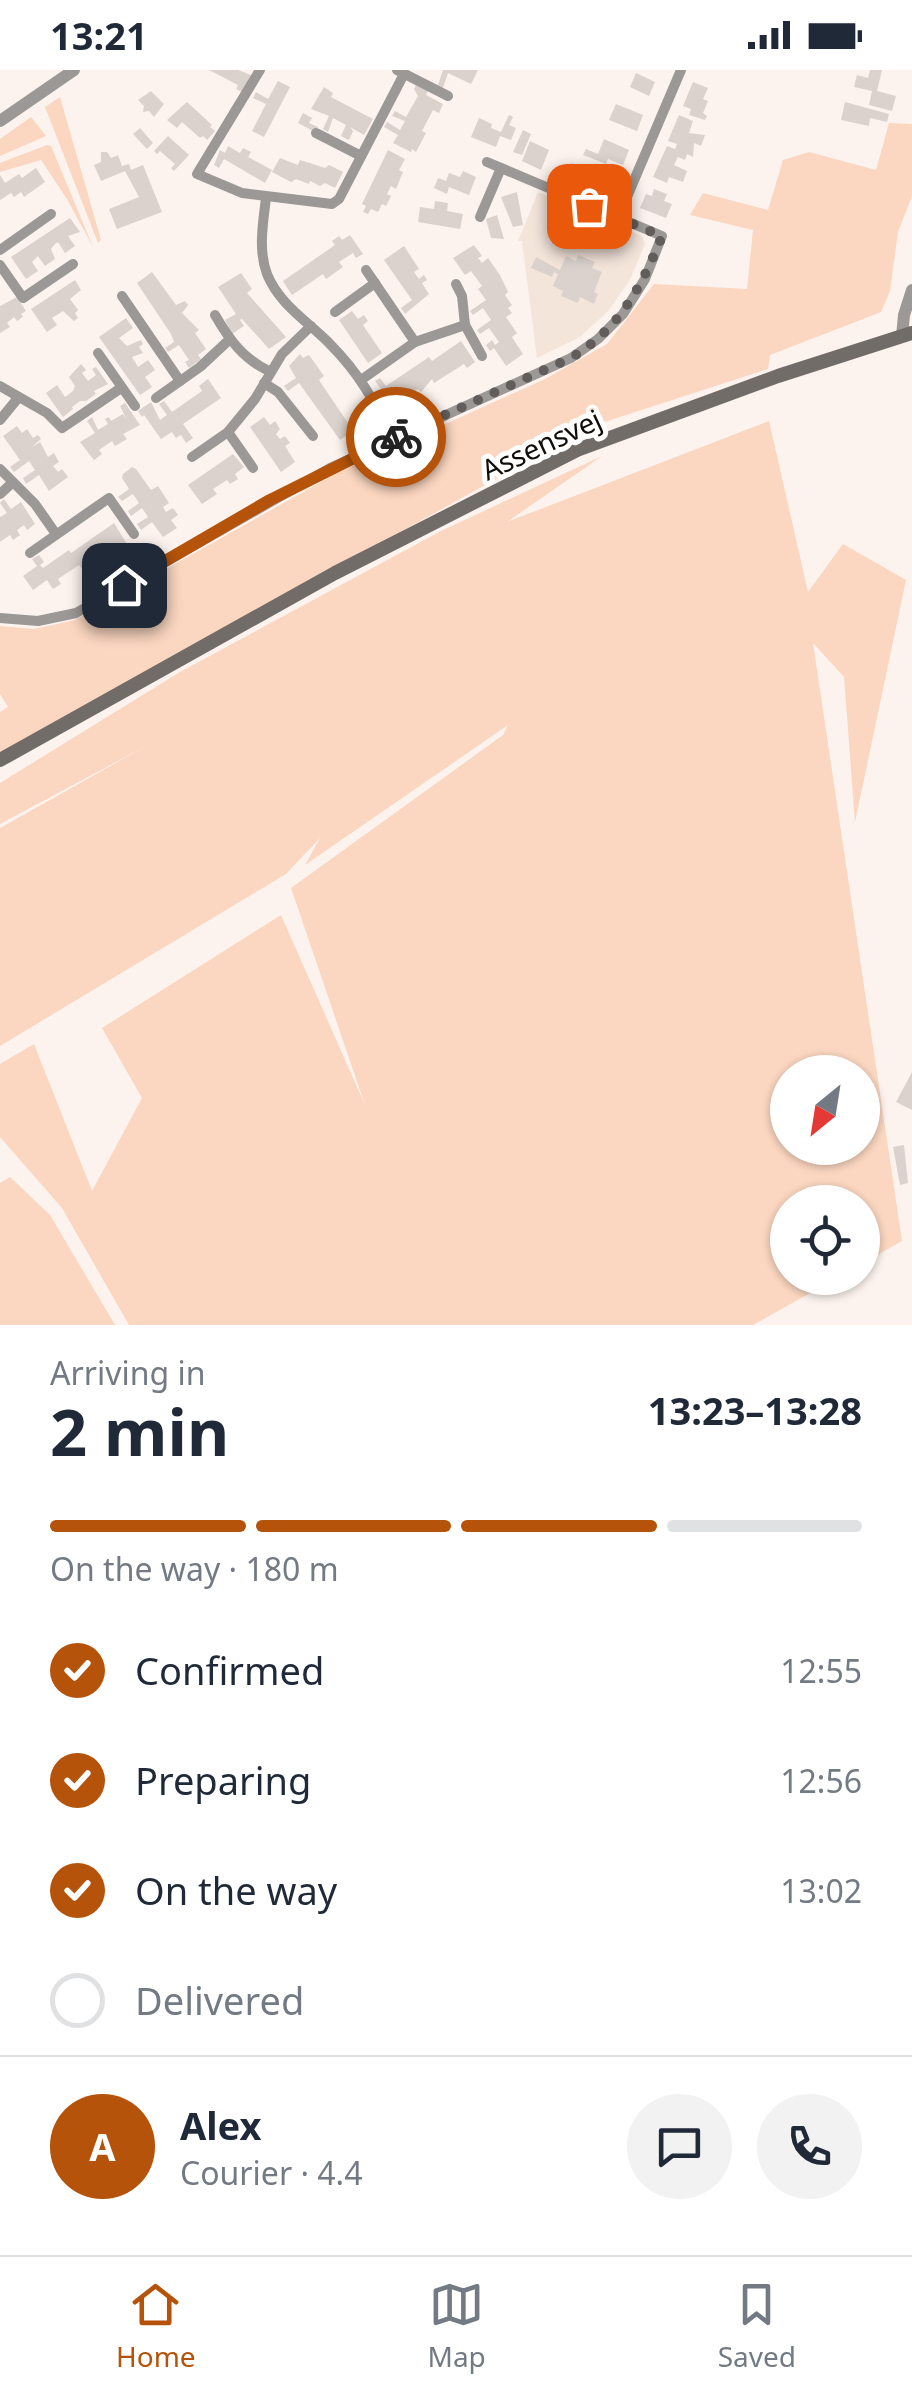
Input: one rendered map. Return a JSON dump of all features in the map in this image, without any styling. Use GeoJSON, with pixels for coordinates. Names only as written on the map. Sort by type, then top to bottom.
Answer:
{"type":"FeatureCollection","features":[{"type":"Feature","properties":{"kind":"main road","name":"Assensvej"},"geometry":{"type":"LineString","coordinates":[[0,760],[336,573],[578,450],[778,376],[907,334]]}},
{"type":"Feature","properties":{"kind":"street"},"geometry":{"type":"LineString","coordinates":[[0,120],[74,70]]}},
{"type":"Feature","properties":{"kind":"street"},"geometry":{"type":"LineString","coordinates":[[260,70],[197,174],[218,186],[266,198],[332,204],[339,199],[400,72],[448,96]]}},
{"type":"Feature","properties":{"kind":"street"},"geometry":{"type":"LineString","coordinates":[[618,218],[681,70]]}},
{"type":"Feature","properties":{"kind":"street"},"geometry":{"type":"LineString","coordinates":[[316,133],[361,156]]}},
{"type":"Feature","properties":{"kind":"street"},"geometry":{"type":"LineString","coordinates":[[0,618],[38,621],[76,613],[270,500],[390,440],[571,358],[611,328],[635,297],[662,236],[487,162]]}},
{"type":"Feature","properties":{"kind":"street"},"geometry":{"type":"LineString","coordinates":[[480,217],[501,168]]}},
{"type":"Feature","properties":{"kind":"street"},"geometry":{"type":"LineString","coordinates":[[266,198],[262,239],[268,274],[289,306],[361,380],[390,440]]}},
{"type":"Feature","properties":{"kind":"street"},"geometry":{"type":"LineString","coordinates":[[0,250],[50,214]]}},
{"type":"Feature","properties":{"kind":"street"},"geometry":{"type":"LineString","coordinates":[[0,264],[4,280],[23,298],[73,264]]}},
{"type":"Feature","properties":{"kind":"street"},"geometry":{"type":"LineString","coordinates":[[366,270],[415,342]]}},
{"type":"Feature","properties":{"kind":"street"},"geometry":{"type":"LineString","coordinates":[[335,312],[375,283]]}},
{"type":"Feature","properties":{"kind":"street"},"geometry":{"type":"LineString","coordinates":[[456,284],[462,296],[464,325],[482,356]]}},
{"type":"Feature","properties":{"kind":"street"},"geometry":{"type":"LineString","coordinates":[[907,334],[904,315],[912,290]]}},
{"type":"Feature","properties":{"kind":"street"},"geometry":{"type":"LineString","coordinates":[[122,296],[180,381]]}},
{"type":"Feature","properties":{"kind":"street"},"geometry":{"type":"LineString","coordinates":[[214,315],[230,340],[254,364],[269,371]]}},
{"type":"Feature","properties":{"kind":"street"},"geometry":{"type":"LineString","coordinates":[[361,380],[415,342],[464,325]]}},
{"type":"Feature","properties":{"kind":"street"},"geometry":{"type":"LineString","coordinates":[[192,457],[228,432],[269,371],[310,326]]}},
{"type":"Feature","properties":{"kind":"street"},"geometry":{"type":"LineString","coordinates":[[156,398],[200,368],[230,340]]}},
{"type":"Feature","properties":{"kind":"street"},"geometry":{"type":"LineString","coordinates":[[98,353],[134,406]]}},
{"type":"Feature","properties":{"kind":"street"},"geometry":{"type":"LineString","coordinates":[[264,383],[278,392],[313,436]]}},
{"type":"Feature","properties":{"kind":"street"},"geometry":{"type":"LineString","coordinates":[[0,386],[47,414],[62,428],[122,388]]}},
{"type":"Feature","properties":{"kind":"street"},"geometry":{"type":"LineString","coordinates":[[0,420],[18,398]]}},
{"type":"Feature","properties":{"kind":"street"},"geometry":{"type":"LineString","coordinates":[[228,432],[254,468]]}},
{"type":"Feature","properties":{"kind":"street"},"geometry":{"type":"LineString","coordinates":[[0,469],[36,504],[56,534]]}},
{"type":"Feature","properties":{"kind":"street"},"geometry":{"type":"LineString","coordinates":[[0,494],[12,483]]}},
{"type":"Feature","properties":{"kind":"street"},"geometry":{"type":"LineString","coordinates":[[30,554],[109,498],[134,534]]}},
{"type":"Feature","properties":{"kind":"shaded area"},"geometry":{"type":"Polygon","coordinates":[[[60,97],[101,240],[98,243],[45,107],[60,97]]]}},
{"type":"Feature","properties":{"kind":"shaded area"},"geometry":{"type":"Polygon","coordinates":[[[31,117],[46,136],[0,156],[0,139],[31,117]]]}},
{"type":"Feature","properties":{"kind":"shaded area"},"geometry":{"type":"Polygon","coordinates":[[[889,123],[912,124],[912,196],[898,232],[890,291],[881,312],[770,355],[768,369],[592,426],[0,753],[0,712],[8,707],[0,694],[0,626],[34,629],[75,620],[337,473],[545,379],[607,344],[654,284],[747,289],[753,230],[690,215],[703,193],[768,210],[783,160],[809,152],[876,170],[889,123]]]}},
{"type":"Feature","properties":{"kind":"shaded area"},"geometry":{"type":"Polygon","coordinates":[[[51,146],[93,247],[41,160],[0,172],[0,163],[51,146]]]}},
{"type":"Feature","properties":{"kind":"shaded area"},"geometry":{"type":"Polygon","coordinates":[[[538,192],[642,236],[645,244],[630,280],[608,311],[580,337],[537,358],[522,241],[518,241],[538,192]]]}},
{"type":"Feature","properties":{"kind":"shaded area"},"geometry":{"type":"Polygon","coordinates":[[[769,421],[808,592],[843,544],[906,580],[855,822],[844,677],[813,643],[874,1055],[770,1055],[770,1165],[880,1165],[880,1093],[902,1241],[880,1253],[880,1185],[770,1185],[770,1295],[807,1295],[753,1325],[129,1325],[62,1208],[0,1137],[0,1064],[34,1044],[92,1191],[142,1098],[102,1028],[281,915],[365,1105],[291,888],[503,735],[508,725],[305,865],[320,838],[286,874],[0,1046],[0,828],[146,746],[0,824],[0,783],[180,672],[441,531],[602,456],[507,522],[769,421]]]}},
{"type":"Feature","properties":{"kind":"shaded area"},"geometry":{"type":"Polygon","coordinates":[[[10,1177],[50,1215],[115,1325],[0,1325],[0,1183],[10,1177]]]}},
{"type":"Feature","properties":{"kind":"building"},"geometry":{"type":"Polygon","coordinates":[[[209,70],[238,70],[251,75],[242,92],[236,89],[238,85],[209,70]]]}},
{"type":"Feature","properties":{"kind":"building"},"geometry":{"type":"Polygon","coordinates":[[[443,70],[478,70],[471,84],[448,73],[443,88],[438,85],[443,70]]]}},
{"type":"Feature","properties":{"kind":"building"},"geometry":{"type":"Polygon","coordinates":[[[870,70],[882,70],[877,91],[896,96],[892,111],[869,105],[872,91],[854,87],[857,75],[868,78],[870,70]]]}},
{"type":"Feature","properties":{"kind":"building"},"geometry":{"type":"Polygon","coordinates":[[[636,73],[655,82],[649,96],[630,87],[636,73]]]}},
{"type":"Feature","properties":{"kind":"building"},"geometry":{"type":"Polygon","coordinates":[[[278,81],[290,87],[264,137],[252,131],[266,104],[253,98],[256,92],[268,99],[278,81]]]}},
{"type":"Feature","properties":{"kind":"building"},"geometry":{"type":"Polygon","coordinates":[[[693,82],[708,88],[703,99],[708,101],[703,113],[707,116],[705,120],[689,115],[691,109],[683,106],[693,82]]]}},
{"type":"Feature","properties":{"kind":"building"},"geometry":{"type":"Polygon","coordinates":[[[416,85],[443,104],[439,113],[433,110],[422,131],[426,133],[416,152],[411,152],[393,143],[398,135],[384,127],[387,122],[400,130],[405,121],[392,116],[395,111],[406,117],[418,96],[416,85]]]}},
{"type":"Feature","properties":{"kind":"building"},"geometry":{"type":"Polygon","coordinates":[[[324,87],[333,93],[331,97],[373,119],[364,135],[350,127],[353,131],[349,140],[341,136],[346,125],[333,118],[328,132],[323,129],[329,116],[311,109],[324,87]]]}},
{"type":"Feature","properties":{"kind":"building"},"geometry":{"type":"Polygon","coordinates":[[[151,91],[164,104],[154,117],[149,111],[143,112],[144,106],[138,100],[151,91]]]}},
{"type":"Feature","properties":{"kind":"building"},"geometry":{"type":"Polygon","coordinates":[[[187,102],[212,125],[215,131],[207,140],[182,122],[177,128],[167,120],[187,102]]]}},
{"type":"Feature","properties":{"kind":"building"},"geometry":{"type":"Polygon","coordinates":[[[845,102],[889,114],[887,122],[870,118],[869,126],[841,120],[845,102]]]}},
{"type":"Feature","properties":{"kind":"building"},"geometry":{"type":"Polygon","coordinates":[[[616,104],[643,115],[637,131],[609,120],[616,104]]]}},
{"type":"Feature","properties":{"kind":"building"},"geometry":{"type":"Polygon","coordinates":[[[303,113],[312,118],[309,123],[318,127],[315,132],[298,123],[303,113]]]}},
{"type":"Feature","properties":{"kind":"building"},"geometry":{"type":"Polygon","coordinates":[[[509,115],[513,117],[509,125],[516,128],[511,140],[500,136],[496,147],[471,137],[479,118],[501,132],[509,115]]]}},
{"type":"Feature","properties":{"kind":"building"},"geometry":{"type":"Polygon","coordinates":[[[679,115],[693,121],[689,133],[705,135],[701,146],[694,143],[693,157],[678,157],[674,165],[687,171],[683,182],[669,177],[667,183],[653,177],[667,146],[675,149],[677,144],[668,141],[679,115]]]}},
{"type":"Feature","properties":{"kind":"building"},"geometry":{"type":"Polygon","coordinates":[[[140,128],[153,143],[147,149],[133,134],[140,128]]]}},
{"type":"Feature","properties":{"kind":"building"},"geometry":{"type":"Polygon","coordinates":[[[523,130],[531,134],[522,155],[513,152],[523,130]]]}},
{"type":"Feature","properties":{"kind":"building"},"geometry":{"type":"Polygon","coordinates":[[[168,136],[189,155],[174,171],[171,168],[175,164],[160,151],[154,151],[168,136]]]}},
{"type":"Feature","properties":{"kind":"building"},"geometry":{"type":"Polygon","coordinates":[[[604,139],[629,150],[623,165],[608,159],[606,164],[583,155],[586,149],[598,154],[604,139]]]}},
{"type":"Feature","properties":{"kind":"building"},"geometry":{"type":"Polygon","coordinates":[[[530,141],[549,150],[541,170],[522,161],[530,141]]]}},
{"type":"Feature","properties":{"kind":"building"},"geometry":{"type":"Polygon","coordinates":[[[228,146],[240,153],[243,148],[251,152],[248,157],[272,170],[265,183],[224,159],[219,168],[214,165],[220,150],[225,153],[228,146]]]}},
{"type":"Feature","properties":{"kind":"building"},"geometry":{"type":"Polygon","coordinates":[[[388,150],[405,159],[399,170],[403,172],[396,189],[391,186],[387,194],[391,196],[386,206],[382,204],[378,212],[371,209],[368,214],[363,212],[366,206],[362,204],[388,150]]]}},
{"type":"Feature","properties":{"kind":"building"},"geometry":{"type":"Polygon","coordinates":[[[101,152],[107,152],[111,158],[118,155],[122,166],[129,164],[131,170],[143,165],[162,212],[117,229],[109,209],[139,197],[125,171],[101,181],[94,165],[101,162],[101,152]]]}},
{"type":"Feature","properties":{"kind":"building"},"geometry":{"type":"Polygon","coordinates":[[[280,158],[298,165],[300,160],[325,168],[329,165],[343,172],[335,188],[296,179],[291,182],[272,172],[280,158]]]}},
{"type":"Feature","properties":{"kind":"building"},"geometry":{"type":"Polygon","coordinates":[[[571,163],[615,175],[607,194],[567,174],[571,163]]]}},
{"type":"Feature","properties":{"kind":"building"},"geometry":{"type":"Polygon","coordinates":[[[36,168],[45,182],[24,197],[21,192],[14,197],[11,193],[0,200],[0,175],[5,183],[36,168]]]}},
{"type":"Feature","properties":{"kind":"building"},"geometry":{"type":"Polygon","coordinates":[[[463,171],[476,177],[469,195],[449,187],[447,194],[434,188],[438,178],[446,181],[449,173],[460,177],[463,171]]]}},
{"type":"Feature","properties":{"kind":"building"},"geometry":{"type":"Polygon","coordinates":[[[654,189],[667,194],[664,201],[672,204],[666,218],[640,208],[646,194],[652,196],[654,189]]]}},
{"type":"Feature","properties":{"kind":"building"},"geometry":{"type":"Polygon","coordinates":[[[517,192],[523,225],[513,227],[501,197],[517,192]]]}},
{"type":"Feature","properties":{"kind":"building"},"geometry":{"type":"Polygon","coordinates":[[[435,201],[448,203],[447,211],[463,214],[460,229],[418,222],[420,207],[434,209],[435,201]]]}},
{"type":"Feature","properties":{"kind":"building"},"geometry":{"type":"Polygon","coordinates":[[[497,215],[504,239],[491,238],[486,219],[497,215]]]}},
{"type":"Feature","properties":{"kind":"building"},"geometry":{"type":"Polygon","coordinates":[[[70,218],[80,232],[68,236],[75,246],[65,253],[58,242],[55,244],[51,249],[55,259],[45,266],[38,256],[32,262],[38,271],[26,279],[11,257],[70,218]]]}},
{"type":"Feature","properties":{"kind":"building"},"geometry":{"type":"Polygon","coordinates":[[[350,235],[363,254],[356,258],[353,253],[339,262],[343,267],[329,277],[326,279],[323,274],[292,295],[283,281],[335,245],[332,241],[339,236],[342,240],[350,235]]]}},
{"type":"Feature","properties":{"kind":"building"},"geometry":{"type":"Polygon","coordinates":[[[474,245],[482,263],[488,258],[500,275],[512,305],[508,308],[512,313],[506,317],[517,333],[512,337],[523,354],[506,366],[494,348],[490,351],[486,345],[492,340],[495,345],[499,342],[489,328],[480,334],[477,330],[491,320],[483,308],[473,315],[470,311],[486,300],[478,289],[482,286],[471,271],[465,275],[453,258],[474,245]]]}},
{"type":"Feature","properties":{"kind":"building"},"geometry":{"type":"Polygon","coordinates":[[[404,246],[419,269],[414,272],[419,279],[424,275],[427,280],[422,283],[429,294],[405,314],[401,308],[412,300],[384,260],[404,246]]]}},
{"type":"Feature","properties":{"kind":"building"},"geometry":{"type":"Polygon","coordinates":[[[578,255],[595,262],[592,268],[602,272],[594,304],[580,297],[578,303],[561,296],[563,291],[553,286],[558,274],[554,272],[552,277],[531,268],[536,257],[560,270],[566,256],[576,261],[578,255]]]}},
{"type":"Feature","properties":{"kind":"building"},"geometry":{"type":"Polygon","coordinates":[[[152,272],[176,305],[185,301],[188,305],[182,313],[199,330],[195,333],[206,349],[189,368],[185,362],[189,360],[179,345],[168,352],[165,348],[174,342],[171,334],[137,283],[152,272]]]}},
{"type":"Feature","properties":{"kind":"building"},"geometry":{"type":"Polygon","coordinates":[[[241,273],[252,289],[247,293],[286,337],[269,349],[242,319],[244,326],[232,334],[225,320],[236,314],[218,287],[241,273]]]}},
{"type":"Feature","properties":{"kind":"building"},"geometry":{"type":"Polygon","coordinates":[[[75,280],[81,290],[70,299],[78,310],[78,318],[74,321],[63,311],[52,318],[57,325],[47,332],[31,309],[75,280]]]}},
{"type":"Feature","properties":{"kind":"building"},"geometry":{"type":"Polygon","coordinates":[[[17,297],[26,311],[17,321],[14,317],[7,323],[10,327],[0,333],[0,306],[17,297]]]}},
{"type":"Feature","properties":{"kind":"building"},"geometry":{"type":"Polygon","coordinates":[[[352,311],[358,319],[364,315],[368,321],[363,325],[382,353],[368,363],[339,320],[352,311]]]}},
{"type":"Feature","properties":{"kind":"building"},"geometry":{"type":"Polygon","coordinates":[[[126,318],[133,328],[119,338],[127,346],[141,340],[143,344],[139,347],[143,353],[132,357],[138,367],[148,360],[155,370],[145,377],[152,387],[140,395],[99,337],[126,318]]]}},
{"type":"Feature","properties":{"kind":"building"},"geometry":{"type":"Polygon","coordinates":[[[461,341],[475,362],[467,368],[464,364],[434,383],[432,379],[421,392],[418,389],[397,404],[375,381],[380,378],[386,386],[461,341]]]}},
{"type":"Feature","properties":{"kind":"building"},"geometry":{"type":"Polygon","coordinates":[[[300,354],[303,358],[309,355],[324,376],[319,380],[348,423],[353,419],[358,427],[340,440],[299,383],[288,391],[284,386],[296,378],[289,366],[300,354]]]}},
{"type":"Feature","properties":{"kind":"building"},"geometry":{"type":"Polygon","coordinates":[[[81,364],[88,381],[96,375],[92,369],[96,367],[108,384],[63,417],[46,393],[57,385],[65,397],[73,391],[75,386],[69,377],[81,364]]]}},
{"type":"Feature","properties":{"kind":"building"},"geometry":{"type":"Polygon","coordinates":[[[208,379],[221,398],[183,424],[193,438],[186,443],[181,435],[176,438],[172,432],[161,439],[138,411],[151,402],[160,420],[167,415],[159,404],[164,401],[172,412],[202,391],[199,386],[208,379]]]}},
{"type":"Feature","properties":{"kind":"building"},"geometry":{"type":"Polygon","coordinates":[[[125,403],[140,425],[123,434],[127,439],[115,446],[112,441],[99,450],[102,454],[94,460],[80,442],[95,433],[87,421],[92,417],[98,430],[108,424],[105,419],[109,417],[111,421],[123,414],[127,420],[120,406],[125,403]]]}},
{"type":"Feature","properties":{"kind":"building"},"geometry":{"type":"Polygon","coordinates":[[[264,417],[270,425],[275,421],[280,429],[276,434],[280,439],[285,436],[290,443],[285,446],[295,462],[281,472],[250,427],[264,417]]]}},
{"type":"Feature","properties":{"kind":"building"},"geometry":{"type":"Polygon","coordinates":[[[17,426],[22,433],[27,429],[33,438],[38,435],[41,439],[32,447],[40,442],[48,457],[54,453],[59,462],[53,466],[68,477],[49,491],[39,475],[26,484],[23,478],[35,470],[29,461],[14,472],[10,467],[20,460],[3,436],[17,426]]]}},
{"type":"Feature","properties":{"kind":"building"},"geometry":{"type":"Polygon","coordinates":[[[233,454],[244,467],[235,474],[238,479],[230,484],[227,480],[213,489],[217,494],[202,504],[188,485],[233,454]]]}},
{"type":"Feature","properties":{"kind":"building"},"geometry":{"type":"Polygon","coordinates":[[[132,467],[151,490],[158,486],[169,503],[163,507],[166,512],[173,508],[178,515],[171,520],[177,528],[163,537],[152,522],[141,530],[137,524],[148,517],[142,508],[131,516],[128,511],[139,503],[133,494],[122,501],[118,497],[129,489],[122,478],[132,467]]]}},
{"type":"Feature","properties":{"kind":"building"},"geometry":{"type":"Polygon","coordinates":[[[4,499],[11,509],[21,502],[35,524],[27,530],[24,525],[17,530],[20,535],[13,540],[10,535],[0,542],[0,517],[7,513],[0,503],[4,499]]]}},
{"type":"Feature","properties":{"kind":"building"},"geometry":{"type":"Polygon","coordinates":[[[114,523],[127,544],[111,551],[86,574],[79,565],[58,579],[61,584],[53,589],[47,580],[33,590],[23,576],[37,566],[32,559],[39,555],[43,568],[114,523]]]}},
{"type":"Feature","properties":{"kind":"building"},"geometry":{"type":"Polygon","coordinates":[[[912,1072],[912,1110],[896,1102],[912,1072]]]}},
{"type":"Feature","properties":{"kind":"building"},"geometry":{"type":"Polygon","coordinates":[[[904,1145],[908,1183],[900,1185],[893,1147],[904,1145]]]}},
{"type":"Feature","properties":{"kind":"way so far"},"geometry":{"type":"LineString","coordinates":[[396,437],[571,358],[624,314],[662,236],[589,206]]}},
{"type":"Feature","properties":{"kind":"route"},"geometry":{"type":"LineString","coordinates":[[124,585],[270,500],[396,437]]}}]}
